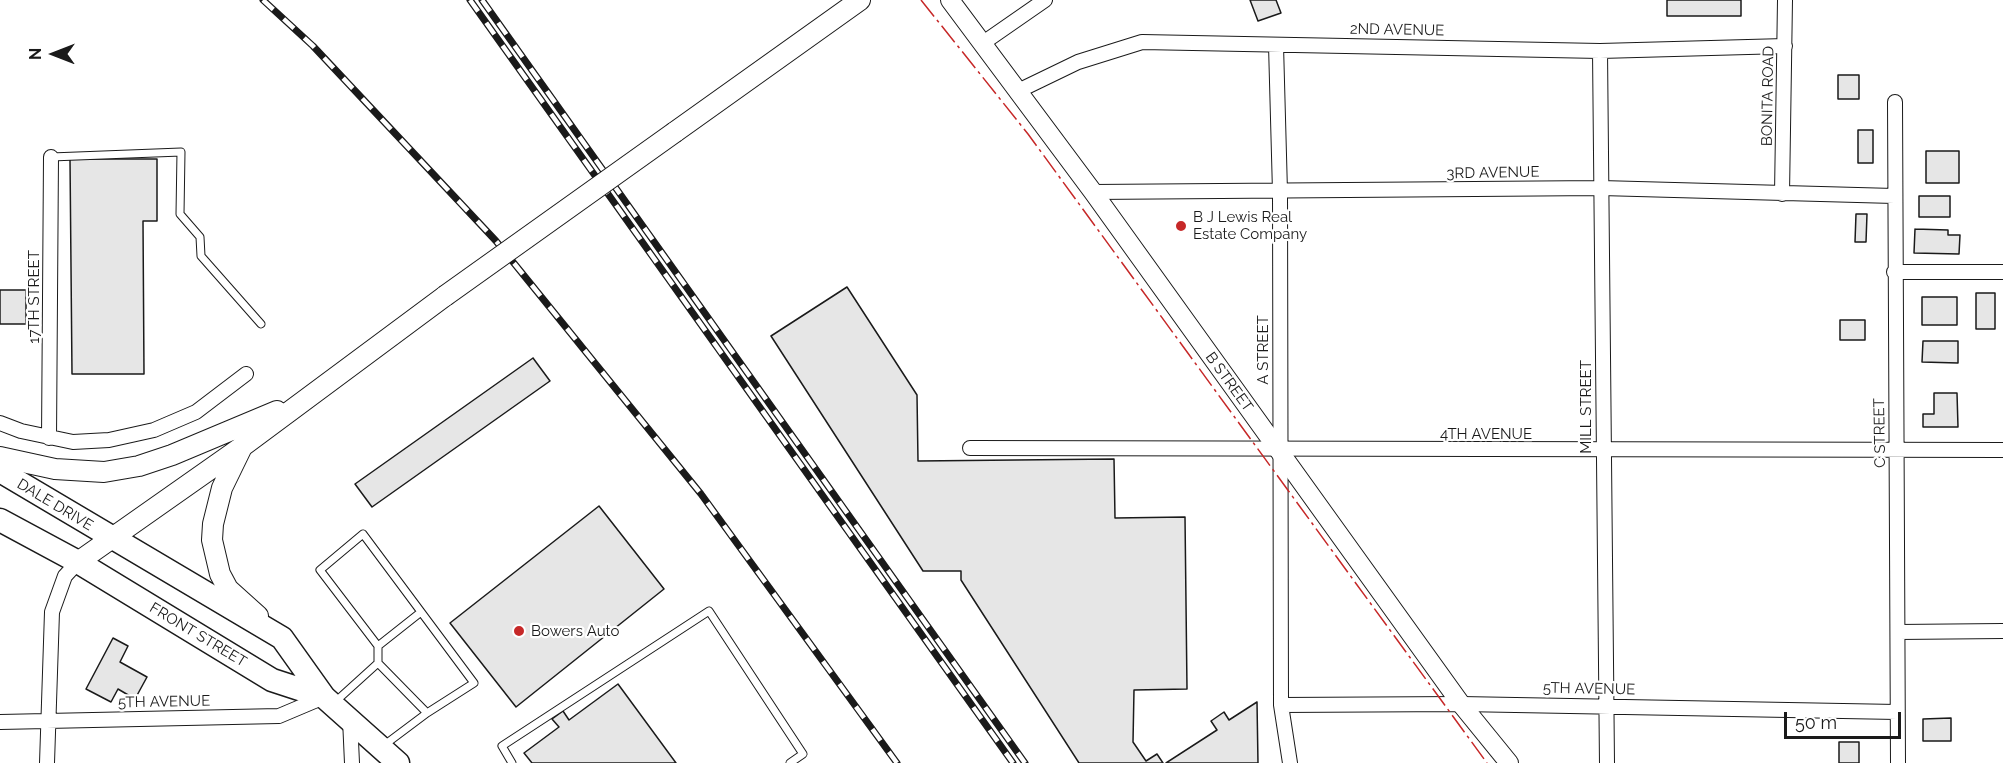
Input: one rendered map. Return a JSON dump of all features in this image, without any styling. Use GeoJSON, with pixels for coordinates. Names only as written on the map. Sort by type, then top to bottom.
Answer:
{"type":"FeatureCollection","features":[{"type":"Feature","properties":{"kind":"main road"},"geometry":{"type":"LineString","coordinates":[[0,520],[78,562],[243,446],[445,296],[860,0]]}},
{"type":"Feature","properties":{"kind":"main road"},"geometry":{"type":"LineString","coordinates":[[0,457],[55,469],[104,472],[139,466],[172,455],[304,399]]}},
{"type":"Feature","properties":{"kind":"main road"},"geometry":{"type":"LineString","coordinates":[[243,446],[222,488],[212,540],[215,557],[228,590],[282,638]]}},
{"type":"Feature","properties":{"kind":"main road","name":"DALE DRIVE"},"geometry":{"type":"LineString","coordinates":[[0,471],[110,538]]}},
{"type":"Feature","properties":{"kind":"main road","name":"FRONT STREET"},"geometry":{"type":"LineString","coordinates":[[110,538],[282,638],[328,701],[398,763]]}},
{"type":"Feature","properties":{"kind":"main road","name":"FRONT STREET"},"geometry":{"type":"LineString","coordinates":[[78,562],[272,680],[328,701]]}},
{"type":"Feature","properties":{"kind":"street","name":"B STREET"},"geometry":{"type":"LineString","coordinates":[[950,0],[1093,192],[1461,704],[1509,763]]}},
{"type":"Feature","properties":{"kind":"street"},"geometry":{"type":"LineString","coordinates":[[982,43],[1045,0]]}},
{"type":"Feature","properties":{"kind":"street","name":"BONITA ROAD"},"geometry":{"type":"LineString","coordinates":[[1782,194],[1785,0]]}},
{"type":"Feature","properties":{"kind":"street","name":"2ND AVENUE"},"geometry":{"type":"LineString","coordinates":[[1018,91],[1078,62],[1142,42],[1600,51],[1785,46]]}},
{"type":"Feature","properties":{"kind":"street","name":"A STREET"},"geometry":{"type":"LineString","coordinates":[[1276,45],[1280,192],[1281,705],[1290,763]]}},
{"type":"Feature","properties":{"kind":"street","name":"MILL STREET"},"geometry":{"type":"LineString","coordinates":[[1600,51],[1602,449],[1609,706],[1607,763]]}},
{"type":"Feature","properties":{"kind":"street","name":"C STREET"},"geometry":{"type":"LineString","coordinates":[[1895,102],[1898,763]]}},
{"type":"Feature","properties":{"kind":"street","name":"17TH STREET"},"geometry":{"type":"LineString","coordinates":[[49,438],[51,157]]}},
{"type":"Feature","properties":{"kind":"street","name":"3RD AVENUE"},"geometry":{"type":"LineString","coordinates":[[1093,192],[1601,188],[1894,196]]}},
{"type":"Feature","properties":{"kind":"street"},"geometry":{"type":"LineString","coordinates":[[1894,272],[2003,272]]}},
{"type":"Feature","properties":{"kind":"street"},"geometry":{"type":"LineString","coordinates":[[0,423],[49,438],[73,442],[110,440],[154,430],[196,412],[246,374]]}},
{"type":"Feature","properties":{"kind":"street","name":"4TH AVENUE"},"geometry":{"type":"LineString","coordinates":[[970,448],[2003,450]]}},
{"type":"Feature","properties":{"kind":"street"},"geometry":{"type":"LineString","coordinates":[[47,763],[52,612],[65,576],[78,562]]}},
{"type":"Feature","properties":{"kind":"street"},"geometry":{"type":"LineString","coordinates":[[1898,632],[2003,631]]}},
{"type":"Feature","properties":{"kind":"street","name":"5TH AVENUE"},"geometry":{"type":"LineString","coordinates":[[0,722],[279,716],[328,701]]}},
{"type":"Feature","properties":{"kind":"street","name":"5TH AVENUE"},"geometry":{"type":"LineString","coordinates":[[1281,705],[1461,704],[1897,712]]}},
{"type":"Feature","properties":{"kind":"street"},"geometry":{"type":"LineString","coordinates":[[350,719],[352,763]]}},
{"type":"Feature","properties":{"kind":"lane"},"geometry":{"type":"LineString","coordinates":[[51,157],[181,152],[180,214],[200,237],[201,256],[261,324]]}},
{"type":"Feature","properties":{"kind":"lane"},"geometry":{"type":"LineString","coordinates":[[381,747],[427,713],[474,683],[363,534],[320,570],[378,646],[378,663],[427,713]]}},
{"type":"Feature","properties":{"kind":"lane"},"geometry":{"type":"LineString","coordinates":[[512,763],[502,746],[709,611],[803,754],[790,763]]}},
{"type":"Feature","properties":{"kind":"lane"},"geometry":{"type":"LineString","coordinates":[[378,646],[421,612]]}},
{"type":"Feature","properties":{"kind":"lane"},"geometry":{"type":"LineString","coordinates":[[328,701],[378,663]]}},
{"type":"Feature","properties":{"kind":"building"},"geometry":{"type":"Polygon","coordinates":[[[1250,0],[1276,0],[1281,13],[1258,21],[1250,0]]]}},
{"type":"Feature","properties":{"kind":"building"},"geometry":{"type":"Polygon","coordinates":[[[1667,0],[1741,0],[1741,16],[1667,16],[1667,0]]]}},
{"type":"Feature","properties":{"kind":"building"},"geometry":{"type":"Polygon","coordinates":[[[1838,75],[1859,75],[1859,99],[1838,99],[1838,75]]]}},
{"type":"Feature","properties":{"kind":"building"},"geometry":{"type":"Polygon","coordinates":[[[1858,130],[1873,130],[1873,163],[1858,163],[1858,130]]]}},
{"type":"Feature","properties":{"kind":"building"},"geometry":{"type":"Polygon","coordinates":[[[1926,151],[1959,151],[1959,183],[1926,183],[1926,151]]]}},
{"type":"Feature","properties":{"kind":"building"},"geometry":{"type":"Polygon","coordinates":[[[70,159],[157,159],[157,221],[143,221],[144,374],[72,374],[70,159]]]}},
{"type":"Feature","properties":{"kind":"building"},"geometry":{"type":"Polygon","coordinates":[[[1919,196],[1950,196],[1950,217],[1919,217],[1919,196]]]}},
{"type":"Feature","properties":{"kind":"building"},"geometry":{"type":"Polygon","coordinates":[[[1856,214],[1867,214],[1866,242],[1855,242],[1856,214]]]}},
{"type":"Feature","properties":{"kind":"building"},"geometry":{"type":"Polygon","coordinates":[[[1915,229],[1948,230],[1948,235],[1960,235],[1959,254],[1914,253],[1915,229]]]}},
{"type":"Feature","properties":{"kind":"building"},"geometry":{"type":"Polygon","coordinates":[[[847,287],[917,395],[918,461],[1114,459],[1115,518],[1185,517],[1187,689],[1134,690],[1133,742],[1146,761],[1157,754],[1163,763],[1079,763],[961,580],[961,571],[923,571],[771,336],[847,287]]]}},
{"type":"Feature","properties":{"kind":"building"},"geometry":{"type":"Polygon","coordinates":[[[0,290],[26,290],[26,324],[0,324],[0,290]]]}},
{"type":"Feature","properties":{"kind":"building"},"geometry":{"type":"Polygon","coordinates":[[[1976,293],[1995,293],[1995,329],[1976,329],[1976,293]]]}},
{"type":"Feature","properties":{"kind":"building"},"geometry":{"type":"Polygon","coordinates":[[[1922,297],[1957,297],[1957,325],[1922,325],[1922,297]]]}},
{"type":"Feature","properties":{"kind":"building"},"geometry":{"type":"Polygon","coordinates":[[[1840,320],[1865,320],[1865,340],[1840,340],[1840,320]]]}},
{"type":"Feature","properties":{"kind":"building"},"geometry":{"type":"Polygon","coordinates":[[[1923,341],[1958,341],[1958,363],[1922,362],[1923,341]]]}},
{"type":"Feature","properties":{"kind":"building"},"geometry":{"type":"Polygon","coordinates":[[[533,358],[550,381],[372,507],[355,484],[533,358]]]}},
{"type":"Feature","properties":{"kind":"building"},"geometry":{"type":"Polygon","coordinates":[[[1934,393],[1957,393],[1958,427],[1923,427],[1923,414],[1934,414],[1934,393]]]}},
{"type":"Feature","properties":{"kind":"building"},"geometry":{"type":"Polygon","coordinates":[[[599,506],[664,589],[516,707],[450,623],[599,506]]]}},
{"type":"Feature","properties":{"kind":"building"},"geometry":{"type":"Polygon","coordinates":[[[113,638],[128,646],[120,662],[147,677],[135,699],[118,689],[111,702],[86,689],[113,638]]]}},
{"type":"Feature","properties":{"kind":"building"},"geometry":{"type":"Polygon","coordinates":[[[618,684],[676,763],[532,763],[524,753],[559,727],[552,719],[563,711],[569,720],[618,684]]]}},
{"type":"Feature","properties":{"kind":"building"},"geometry":{"type":"Polygon","coordinates":[[[1257,702],[1258,763],[1166,763],[1217,730],[1211,721],[1224,712],[1229,720],[1257,702]]]}},
{"type":"Feature","properties":{"kind":"building"},"geometry":{"type":"Polygon","coordinates":[[[1951,718],[1951,741],[1923,741],[1923,719],[1951,718]]]}},
{"type":"Feature","properties":{"kind":"building"},"geometry":{"type":"Polygon","coordinates":[[[1839,742],[1859,742],[1859,763],[1839,763],[1839,742]]]}},
{"type":"Feature","properties":{"kind":"railway"},"geometry":{"type":"LineString","coordinates":[[263,0],[313,46],[496,241],[701,494],[897,763]]}},
{"type":"Feature","properties":{"kind":"railway"},"geometry":{"type":"LineString","coordinates":[[470,0],[1013,763]]}},
{"type":"Feature","properties":{"kind":"railway"},"geometry":{"type":"LineString","coordinates":[[482,0],[1025,763]]}},
{"type":"Feature","properties":{"kind":"power"},"geometry":{"type":"LineString","coordinates":[[921,0],[1028,134],[1487,763]]}},
{"type":"Feature","properties":{"kind":"place","name":"B J Lewis Real Estate Company"},"geometry":{"type":"Point","coordinates":[1181,226]}},
{"type":"Feature","properties":{"kind":"place","name":"Bowers Auto"},"geometry":{"type":"Point","coordinates":[519,631]}}]}
